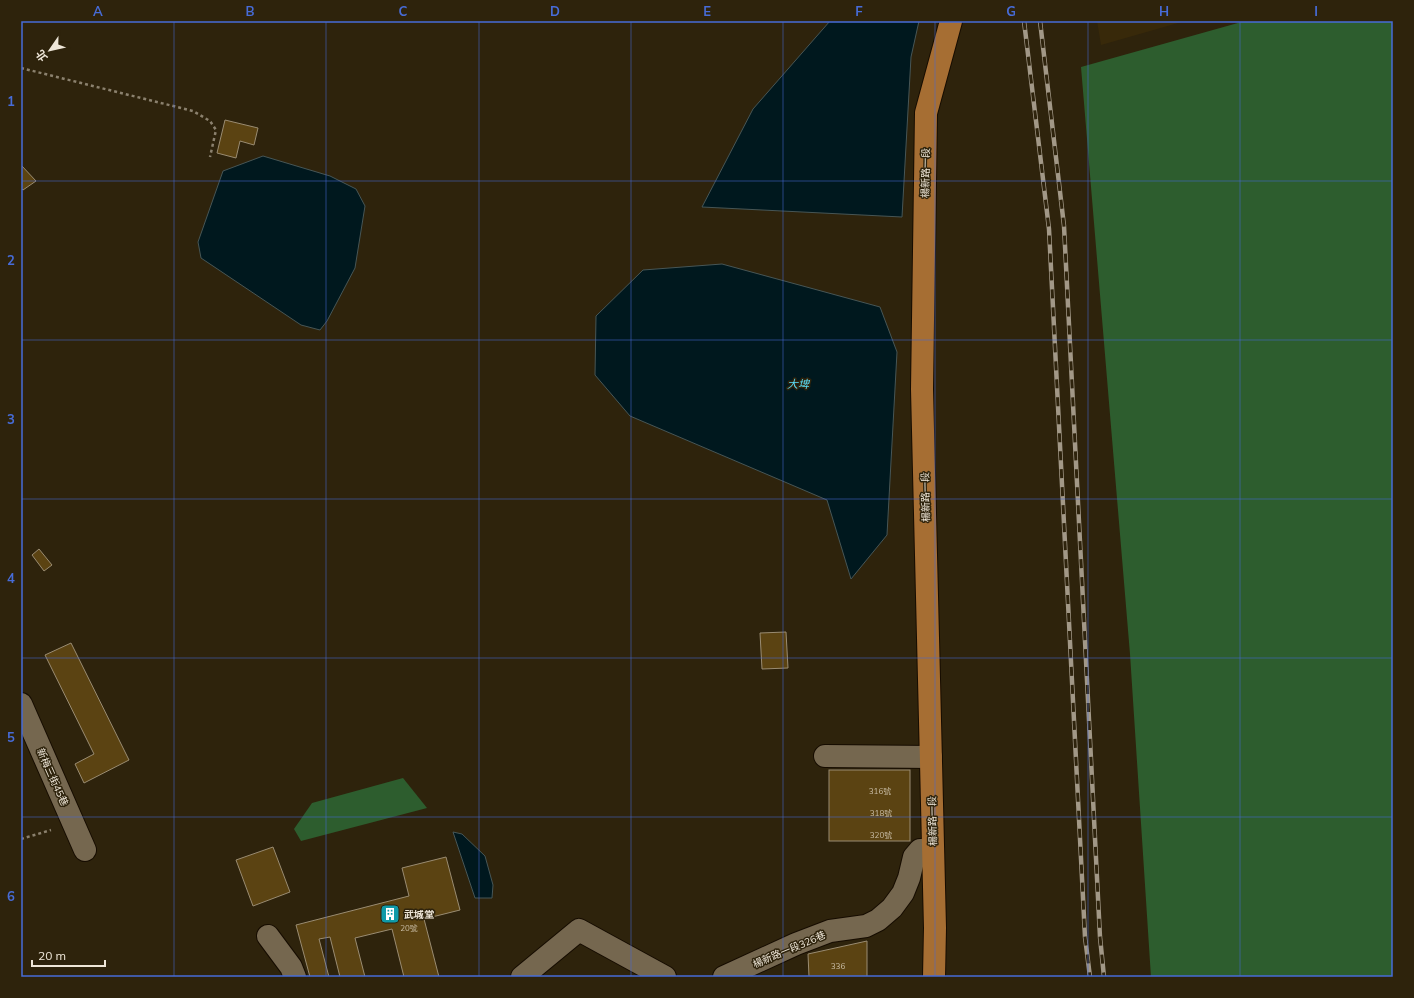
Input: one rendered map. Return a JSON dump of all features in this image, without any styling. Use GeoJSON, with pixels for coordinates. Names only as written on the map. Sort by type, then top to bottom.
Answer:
{"type":"FeatureCollection","features":[{"type":"Feature","properties":{"kind":"main road","name":"楊新路一段"},"geometry":{"type":"LineString","coordinates":[[934,977],[935,928],[922,389],[926,113],[951,21]]}},
{"type":"Feature","properties":{"kind":"lane","name":"新梅三街45巷"},"geometry":{"type":"LineString","coordinates":[[21,704],[85,850]]}},
{"type":"Feature","properties":{"kind":"lane"},"geometry":{"type":"LineString","coordinates":[[825,756],[931,757]]}},
{"type":"Feature","properties":{"kind":"lane","name":"楊新路一段326巷"},"geometry":{"type":"LineString","coordinates":[[724,977],[796,944],[830,931],[866,926],[878,920],[892,908],[903,893],[909,878],[914,857],[920,850],[933,850]]}},
{"type":"Feature","properties":{"kind":"lane"},"geometry":{"type":"LineString","coordinates":[[522,977],[579,930],[664,977]]}},
{"type":"Feature","properties":{"kind":"lane"},"geometry":{"type":"LineString","coordinates":[[268,936],[291,967],[295,977]]}},
{"type":"Feature","properties":{"kind":"path"},"geometry":{"type":"LineString","coordinates":[[21,68],[193,112],[210,121],[216,130],[210,157]]}},
{"type":"Feature","properties":{"kind":"path"},"geometry":{"type":"LineString","coordinates":[[21,839],[73,823]]}},
{"type":"Feature","properties":{"kind":"shaded area"},"geometry":{"type":"Polygon","coordinates":[[[1097,21],[1185,21],[1101,45],[1097,21]]]}},
{"type":"Feature","properties":{"kind":"green space"},"geometry":{"type":"Polygon","coordinates":[[[1245,21],[1393,21],[1393,977],[1151,977],[1130,654],[1081,67],[1245,21]]]}},
{"type":"Feature","properties":{"kind":"green space"},"geometry":{"type":"Polygon","coordinates":[[[403,778],[427,808],[301,841],[294,829],[312,803],[403,778]]]}},
{"type":"Feature","properties":{"kind":"water"},"geometry":{"type":"Polygon","coordinates":[[[830,21],[919,21],[911,57],[902,217],[702,207],[753,109],[830,21]]]}},
{"type":"Feature","properties":{"kind":"water"},"geometry":{"type":"Polygon","coordinates":[[[263,156],[330,176],[356,189],[365,206],[355,268],[327,321],[320,330],[301,325],[201,258],[198,242],[223,171],[263,156]]]}},
{"type":"Feature","properties":{"kind":"water","name":"大埤"},"geometry":{"type":"Polygon","coordinates":[[[722,264],[880,307],[897,352],[887,535],[851,579],[827,500],[630,416],[595,375],[596,316],[643,270],[722,264]]]}},
{"type":"Feature","properties":{"kind":"water"},"geometry":{"type":"Polygon","coordinates":[[[453,832],[462,834],[485,856],[493,885],[492,898],[475,898],[453,832]]]}},
{"type":"Feature","properties":{"kind":"building"},"geometry":{"type":"Polygon","coordinates":[[[225,120],[258,128],[254,145],[240,141],[236,158],[217,153],[225,120]]]}},
{"type":"Feature","properties":{"kind":"building"},"geometry":{"type":"Polygon","coordinates":[[[21,165],[36,181],[23,190],[21,188],[21,165]]]}},
{"type":"Feature","properties":{"kind":"building"},"geometry":{"type":"Polygon","coordinates":[[[39,549],[52,565],[44,571],[32,555],[39,549]]]}},
{"type":"Feature","properties":{"kind":"building"},"geometry":{"type":"Polygon","coordinates":[[[786,632],[788,668],[762,669],[760,633],[786,632]]]}},
{"type":"Feature","properties":{"kind":"building"},"geometry":{"type":"Polygon","coordinates":[[[71,643],[129,760],[84,783],[75,764],[94,754],[45,655],[71,643]]]}},
{"type":"Feature","properties":{"kind":"building"},"geometry":{"type":"Polygon","coordinates":[[[829,770],[910,770],[910,841],[829,841],[829,770]]]}},
{"type":"Feature","properties":{"kind":"building"},"geometry":{"type":"Polygon","coordinates":[[[273,847],[290,892],[253,906],[236,860],[273,847]]]}},
{"type":"Feature","properties":{"kind":"building","name":"武城堂"},"geometry":{"type":"Polygon","coordinates":[[[446,857],[460,910],[424,919],[439,977],[404,977],[392,929],[355,938],[365,977],[340,977],[330,937],[319,939],[329,977],[310,977],[296,925],[409,896],[402,868],[446,857]]]}},
{"type":"Feature","properties":{"kind":"building"},"geometry":{"type":"Polygon","coordinates":[[[867,941],[867,977],[809,977],[808,954],[867,941]]]}},
{"type":"Feature","properties":{"kind":"railway"},"geometry":{"type":"LineString","coordinates":[[1024,21],[1049,229],[1085,937],[1090,977]]}},
{"type":"Feature","properties":{"kind":"railway"},"geometry":{"type":"LineString","coordinates":[[1040,21],[1064,226],[1100,937],[1104,977]]}},
{"type":"Feature","properties":{"kind":"place","name":"武城堂"},"geometry":{"type":"Point","coordinates":[390,914]}}]}
